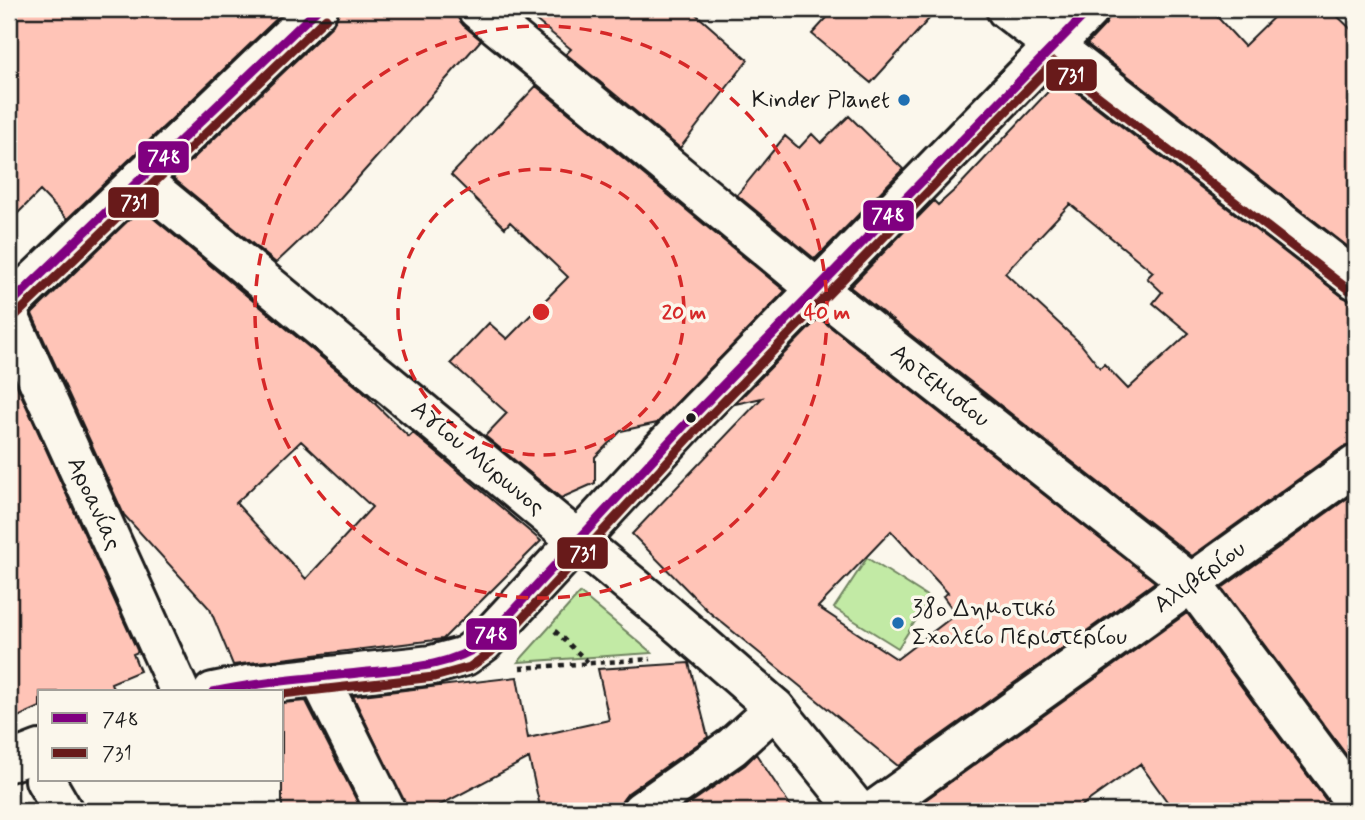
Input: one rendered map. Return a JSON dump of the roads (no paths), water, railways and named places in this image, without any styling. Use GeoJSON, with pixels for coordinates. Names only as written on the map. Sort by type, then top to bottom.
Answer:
{"type":"FeatureCollection","features":[{"type":"Feature","properties":{"kind":"street"},"geometry":{"type":"LineString","coordinates":[[9,305],[318,9]]}},
{"type":"Feature","properties":{"kind":"street","name":"Αρτεμισίου"},"geometry":{"type":"LineString","coordinates":[[477,9],[817,289],[1192,584],[1356,804]]}},
{"type":"Feature","properties":{"kind":"street"},"geometry":{"type":"LineString","coordinates":[[1006,9],[1356,281]]}},
{"type":"Feature","properties":{"kind":"street"},"geometry":{"type":"LineString","coordinates":[[226,690],[432,665],[465,656],[483,642],[817,289],[1090,9]]}},
{"type":"Feature","properties":{"kind":"street","name":"Αγίου Μύρωνος"},"geometry":{"type":"LineString","coordinates":[[140,179],[702,644],[775,708],[858,811]]}},
{"type":"Feature","properties":{"kind":"street","name":"Αροανίας"},"geometry":{"type":"LineString","coordinates":[[9,316],[179,690]]}},
{"type":"Feature","properties":{"kind":"street","name":"Αλιβερίου"},"geometry":{"type":"LineString","coordinates":[[873,811],[1356,465]]}},
{"type":"Feature","properties":{"kind":"street"},"geometry":{"type":"LineString","coordinates":[[319,677],[386,811]]}},
{"type":"Feature","properties":{"kind":"street"},"geometry":{"type":"LineString","coordinates":[[641,811],[732,747],[775,708]]}},
{"type":"Feature","properties":{"kind":"street"},"geometry":{"type":"LineString","coordinates":[[44,782],[63,811]]}},
{"type":"Feature","properties":{"kind":"place","name":"Kinder Planet"},"geometry":{"type":"Point","coordinates":[904,100]}},
{"type":"Feature","properties":{"kind":"place","name":"38ο Δημοτικό Σχολείο Περιστερίου"},"geometry":{"type":"Point","coordinates":[898,623]}}]}
